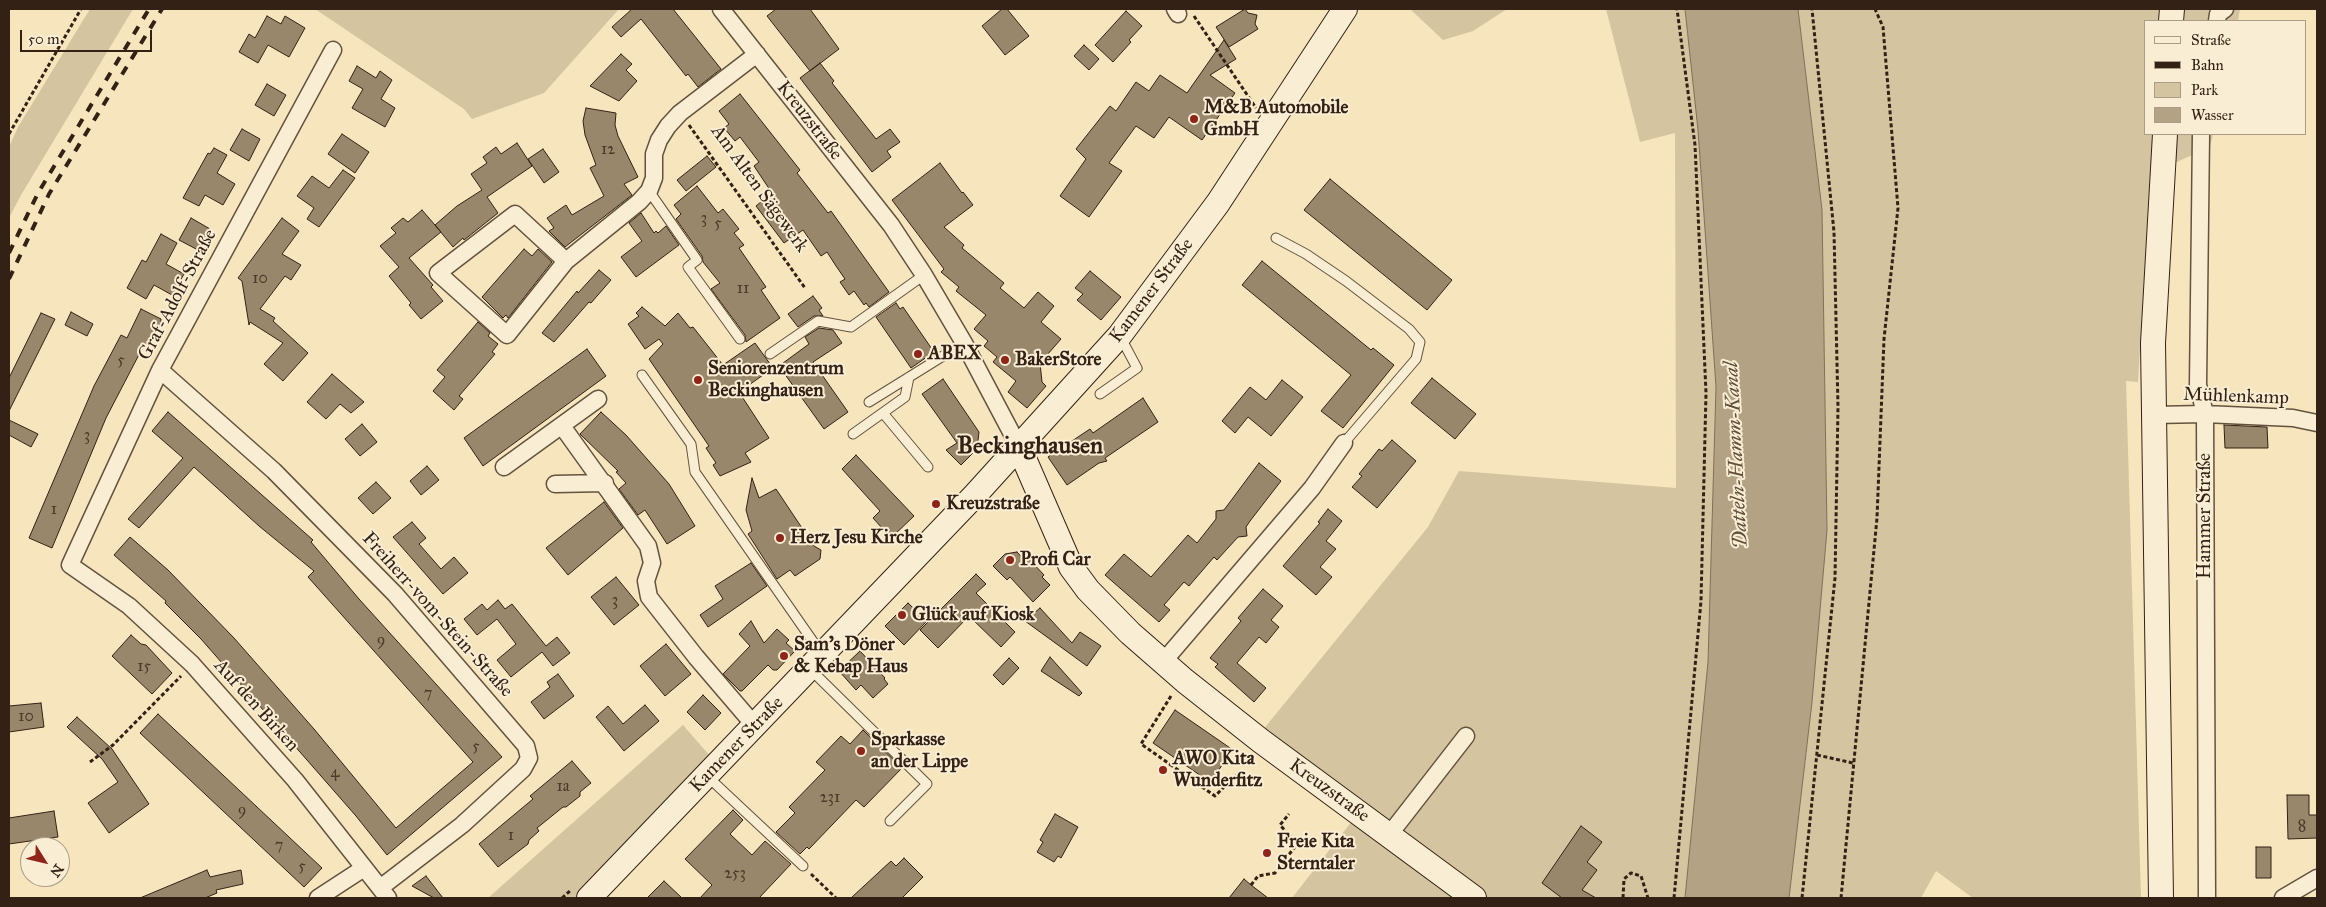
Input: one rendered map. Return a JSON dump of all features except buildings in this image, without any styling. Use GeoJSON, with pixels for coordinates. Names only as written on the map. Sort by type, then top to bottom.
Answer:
{"type":"FeatureCollection","features":[{"type":"Feature","properties":{"kind":"main road","name":"Kamener Straße"},"geometry":{"type":"LineString","coordinates":[[585,893],[707,776],[755,726],[1019,447],[1120,335],[1218,203],[1345,9]]}},
{"type":"Feature","properties":{"kind":"main road"},"geometry":{"type":"LineString","coordinates":[[2161,898],[2153,343],[2165,135]]}},
{"type":"Feature","properties":{"kind":"main road","name":"Kreuzstraße"},"geometry":{"type":"LineString","coordinates":[[1019,447],[1071,567],[1088,590],[1185,681],[1261,740],[1474,898]]}},
{"type":"Feature","properties":{"kind":"street","name":"Kreuzstraße"},"geometry":{"type":"LineString","coordinates":[[721,9],[891,225],[924,275],[964,343],[1019,447]]}},
{"type":"Feature","properties":{"kind":"street"},"geometry":{"type":"LineString","coordinates":[[2217,20],[2218,14],[2225,9]]}},
{"type":"Feature","properties":{"kind":"street","name":"Graf-Adolf-Straße"},"geometry":{"type":"LineString","coordinates":[[70,565],[160,370],[333,50]]}},
{"type":"Feature","properties":{"kind":"street"},"geometry":{"type":"LineString","coordinates":[[566,261],[515,214],[438,273],[506,335],[566,261],[639,202],[649,191],[654,178],[654,154],[659,140],[680,113],[757,54]]}},
{"type":"Feature","properties":{"kind":"street","name":"Hammer Straße"},"geometry":{"type":"LineString","coordinates":[[2201,135],[2198,385],[2205,414],[2207,898]]}},
{"type":"Feature","properties":{"kind":"street","name":"Freiherr-vom-Stein-Straße"},"geometry":{"type":"LineString","coordinates":[[160,370],[274,471],[395,594],[526,746],[529,758],[523,769],[384,893]]}},
{"type":"Feature","properties":{"kind":"street"},"geometry":{"type":"LineString","coordinates":[[504,466],[598,399]]}},
{"type":"Feature","properties":{"kind":"street","name":"Mühlenkamp"},"geometry":{"type":"LineString","coordinates":[[2153,416],[2205,414],[2293,418],[2317,423]]}},
{"type":"Feature","properties":{"kind":"street"},"geometry":{"type":"LineString","coordinates":[[562,426],[605,483],[648,546],[652,563],[646,581],[649,597],[696,657],[755,726]]}},
{"type":"Feature","properties":{"kind":"street"},"geometry":{"type":"LineString","coordinates":[[1163,662],[1312,488],[1344,443]]}},
{"type":"Feature","properties":{"kind":"street"},"geometry":{"type":"LineString","coordinates":[[555,484],[605,483]]}},
{"type":"Feature","properties":{"kind":"street","name":"Auf den Birken"},"geometry":{"type":"LineString","coordinates":[[70,565],[129,606],[192,664],[295,780],[384,893]]}},
{"type":"Feature","properties":{"kind":"street"},"geometry":{"type":"LineString","coordinates":[[1389,835],[1466,736]]}},
{"type":"Feature","properties":{"kind":"street"},"geometry":{"type":"LineString","coordinates":[[318,898],[364,868]]}},
{"type":"Feature","properties":{"kind":"street"},"geometry":{"type":"LineString","coordinates":[[2283,898],[2317,878]]}},
{"type":"Feature","properties":{"kind":"lane"},"geometry":{"type":"LineString","coordinates":[[649,191],[697,260],[688,267],[740,339]]}},
{"type":"Feature","properties":{"kind":"lane"},"geometry":{"type":"LineString","coordinates":[[1276,238],[1306,254],[1346,281],[1409,329],[1420,342],[1416,359],[1344,443]]}},
{"type":"Feature","properties":{"kind":"lane"},"geometry":{"type":"LineString","coordinates":[[770,354],[818,322],[851,327],[924,275]]}},
{"type":"Feature","properties":{"kind":"lane"},"geometry":{"type":"LineString","coordinates":[[1100,394],[1137,368],[1120,335]]}},
{"type":"Feature","properties":{"kind":"lane"},"geometry":{"type":"LineString","coordinates":[[869,402],[964,343]]}},
{"type":"Feature","properties":{"kind":"lane"},"geometry":{"type":"LineString","coordinates":[[642,374],[691,444],[694,472],[816,662],[928,784],[890,821]]}},
{"type":"Feature","properties":{"kind":"lane"},"geometry":{"type":"LineString","coordinates":[[853,434],[905,397],[909,377]]}},
{"type":"Feature","properties":{"kind":"lane"},"geometry":{"type":"LineString","coordinates":[[883,413],[928,467]]}},
{"type":"Feature","properties":{"kind":"lane"},"geometry":{"type":"LineString","coordinates":[[707,776],[803,866]]}},
{"type":"Feature","properties":{"kind":"path"},"geometry":{"type":"LineString","coordinates":[[9,134],[81,9]]}},
{"type":"Feature","properties":{"kind":"path"},"geometry":{"type":"LineString","coordinates":[[1674,898],[1701,601],[1706,393],[1695,145],[1677,9]]}},
{"type":"Feature","properties":{"kind":"path"},"geometry":{"type":"LineString","coordinates":[[1802,898],[1835,578],[1838,407],[1834,232],[1812,9]]}},
{"type":"Feature","properties":{"kind":"path"},"geometry":{"type":"LineString","coordinates":[[1841,898],[1876,518],[1884,339],[1898,208],[1883,27],[1875,9]]}},
{"type":"Feature","properties":{"kind":"path"},"geometry":{"type":"LineString","coordinates":[[1177,12],[1196,17],[1258,110],[1263,102]]}},
{"type":"Feature","properties":{"kind":"path","name":"Am Alten Sägewerk"},"geometry":{"type":"LineString","coordinates":[[680,113],[805,288]]}},
{"type":"Feature","properties":{"kind":"path"},"geometry":{"type":"LineString","coordinates":[[90,762],[113,745],[192,664]]}},
{"type":"Feature","properties":{"kind":"path"},"geometry":{"type":"LineString","coordinates":[[1185,681],[1173,694],[1141,744],[1214,796],[1236,775]]}},
{"type":"Feature","properties":{"kind":"path"},"geometry":{"type":"LineString","coordinates":[[1817,755],[1853,763]]}},
{"type":"Feature","properties":{"kind":"path"},"geometry":{"type":"LineString","coordinates":[[1172,765],[1176,759]]}},
{"type":"Feature","properties":{"kind":"path"},"geometry":{"type":"LineString","coordinates":[[1251,885],[1258,876],[1275,873],[1297,844],[1280,825],[1289,814]]}},
{"type":"Feature","properties":{"kind":"path"},"geometry":{"type":"LineString","coordinates":[[803,866],[836,898]]}},
{"type":"Feature","properties":{"kind":"path"},"geometry":{"type":"LineString","coordinates":[[1623,898],[1624,879],[1632,874],[1641,876],[1648,898]]}},
{"type":"Feature","properties":{"kind":"path"},"geometry":{"type":"LineString","coordinates":[[562,898],[585,893]]}},
{"type":"Feature","properties":{"kind":"green space"},"geometry":{"type":"Polygon","coordinates":[[[90,9],[133,9],[9,218],[9,147],[18,127],[90,9]]]}},
{"type":"Feature","properties":{"kind":"green space"},"geometry":{"type":"Polygon","coordinates":[[[315,9],[619,9],[544,93],[472,119],[464,109],[315,9]]]}},
{"type":"Feature","properties":{"kind":"green space"},"geometry":{"type":"Polygon","coordinates":[[[1410,9],[1507,9],[1473,31],[1443,40],[1410,9]]]}},
{"type":"Feature","properties":{"kind":"green space"},"geometry":{"type":"Polygon","coordinates":[[[1606,9],[1685,9],[1698,130],[1716,387],[1708,662],[1685,898],[1292,898],[1363,807],[1262,731],[1428,527],[1459,471],[1676,488],[1675,133],[1640,142],[1606,9]]]}},
{"type":"Feature","properties":{"kind":"green space"},"geometry":{"type":"Polygon","coordinates":[[[1798,9],[2240,9],[2238,20],[2144,20],[2144,135],[2213,135],[2210,147],[2150,174],[2138,382],[2126,381],[2141,898],[1973,898],[1936,871],[1921,898],[1789,898],[1812,702],[1827,530],[1822,210],[1798,9]]]}},
{"type":"Feature","properties":{"kind":"green space"},"geometry":{"type":"Polygon","coordinates":[[[683,725],[723,771],[594,898],[488,898],[683,725]]]}},
{"type":"Feature","properties":{"kind":"water","name":"Datteln-Hamm-Kanal"},"geometry":{"type":"Polygon","coordinates":[[[1685,9],[1798,9],[1822,210],[1827,530],[1812,702],[1789,898],[1685,898],[1708,662],[1716,387],[1698,130],[1685,9]]]}},
{"type":"Feature","properties":{"kind":"railway"},"geometry":{"type":"LineString","coordinates":[[9,253],[38,193],[149,9]]}},
{"type":"Feature","properties":{"kind":"railway"},"geometry":{"type":"LineString","coordinates":[[9,279],[49,194],[162,9]]}},
{"type":"Feature","properties":{"kind":"place","name":"M&B Automobile GmbH"},"geometry":{"type":"Point","coordinates":[1194,119]}},
{"type":"Feature","properties":{"kind":"place","name":"ABEX"},"geometry":{"type":"Point","coordinates":[918,354]}},
{"type":"Feature","properties":{"kind":"place","name":"BakerStore"},"geometry":{"type":"Point","coordinates":[1005,360]}},
{"type":"Feature","properties":{"kind":"place","name":"Seniorenzentrum Beckinghausen"},"geometry":{"type":"Point","coordinates":[698,380]}},
{"type":"Feature","properties":{"kind":"place","name":"Kreuzstraße"},"geometry":{"type":"Point","coordinates":[936,504]}},
{"type":"Feature","properties":{"kind":"place","name":"Herz Jesu Kirche"},"geometry":{"type":"Point","coordinates":[780,538]}},
{"type":"Feature","properties":{"kind":"place","name":"Profi Car"},"geometry":{"type":"Point","coordinates":[1010,560]}},
{"type":"Feature","properties":{"kind":"place","name":"Glück auf Kiosk"},"geometry":{"type":"Point","coordinates":[902,615]}},
{"type":"Feature","properties":{"kind":"place","name":"Sam's Döner & Kebap Haus"},"geometry":{"type":"Point","coordinates":[784,656]}},
{"type":"Feature","properties":{"kind":"place","name":"Sparkasse an der Lippe"},"geometry":{"type":"Point","coordinates":[861,751]}},
{"type":"Feature","properties":{"kind":"place","name":"AWO Kita Wunderfitz"},"geometry":{"type":"Point","coordinates":[1163,770]}},
{"type":"Feature","properties":{"kind":"place","name":"Freie Kita Sterntaler"},"geometry":{"type":"Point","coordinates":[1267,853]}},
{"type":"Feature","properties":{"kind":"district","name":"Beckinghausen"},"geometry":{"type":"Point","coordinates":[1030,447]}}]}
